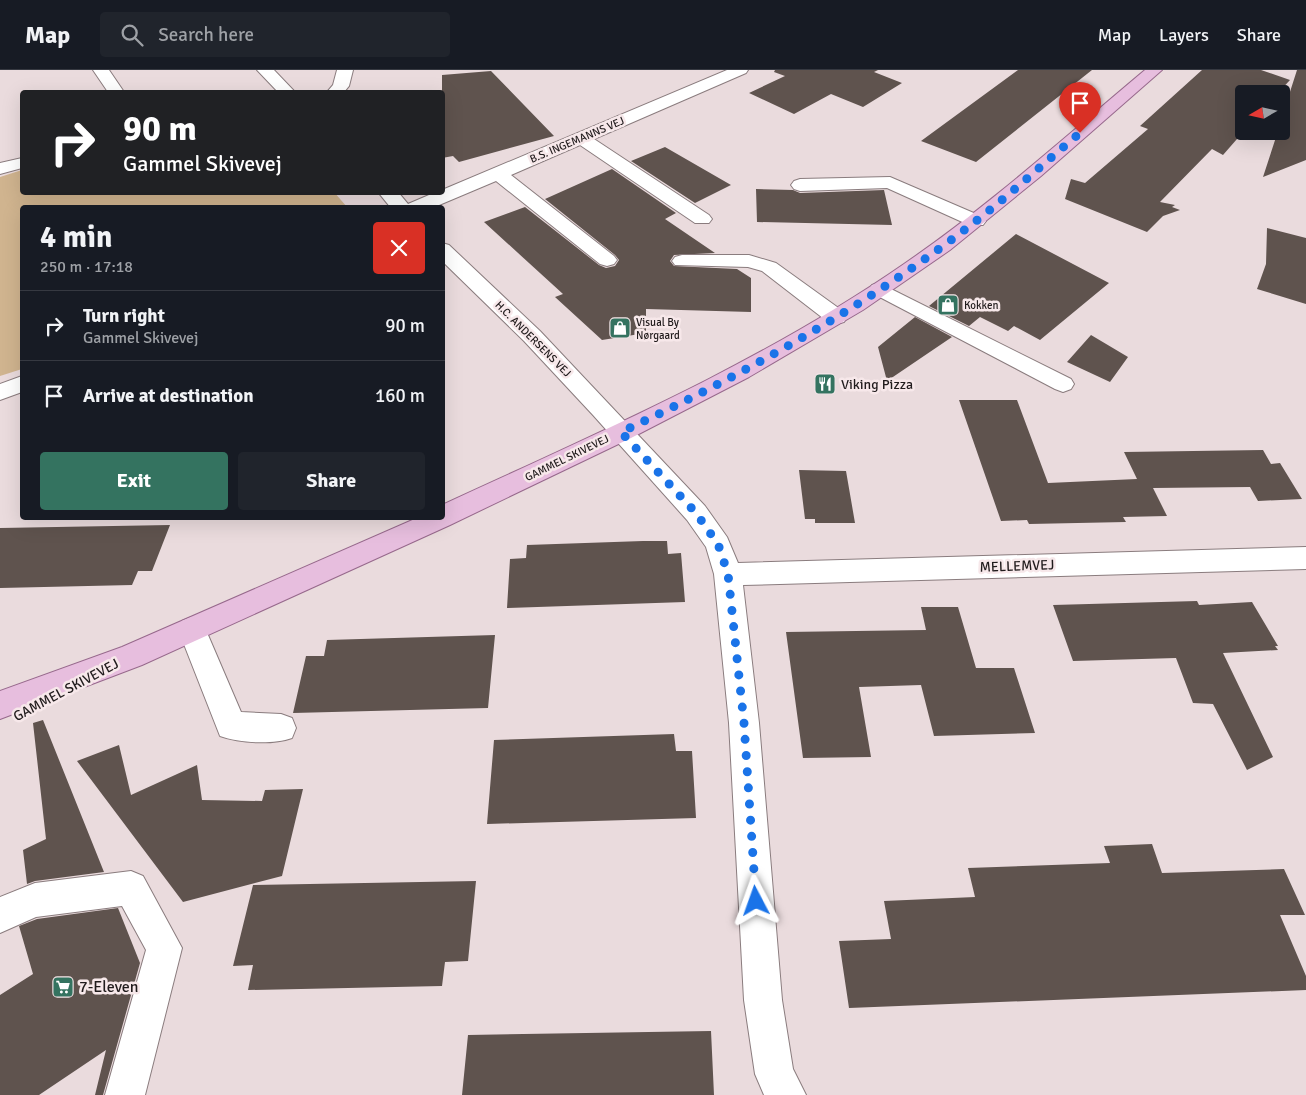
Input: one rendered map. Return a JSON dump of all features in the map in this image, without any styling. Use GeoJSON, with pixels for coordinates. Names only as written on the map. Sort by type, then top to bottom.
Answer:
{"type":"FeatureCollection","features":[{"type":"Feature","properties":{"kind":"main road","name":"GAMMEL SKIVEVEJ"},"geometry":{"type":"LineString","coordinates":[[445,516],[685,402],[836,317],[976,221],[1154,70]]}},
{"type":"Feature","properties":{"kind":"main road","name":"GAMMEL SKIVEVEJ"},"geometry":{"type":"LineString","coordinates":[[0,725],[132,656],[435,520]]}},
{"type":"Feature","properties":{"kind":"main road","name":"GAMMEL SKIVEVEJ"},"geometry":{"type":"LineString","coordinates":[[0,705],[132,656]]}},
{"type":"Feature","properties":{"kind":"street"},"geometry":{"type":"LineString","coordinates":[[101,70],[115,90]]}},
{"type":"Feature","properties":{"kind":"street"},"geometry":{"type":"LineString","coordinates":[[265,70],[285,90]]}},
{"type":"Feature","properties":{"kind":"street"},"geometry":{"type":"LineString","coordinates":[[337,90],[341,86],[345,70]]}},
{"type":"Feature","properties":{"kind":"street","name":"B.S. INGEMANNS VEJ"},"geometry":{"type":"LineString","coordinates":[[421,205],[740,70]]}},
{"type":"Feature","properties":{"kind":"street"},"geometry":{"type":"LineString","coordinates":[[581,138],[702,219]]}},
{"type":"Feature","properties":{"kind":"street"},"geometry":{"type":"LineString","coordinates":[[0,169],[20,164]]}},
{"type":"Feature","properties":{"kind":"street"},"geometry":{"type":"LineString","coordinates":[[498,174],[607,260]]}},
{"type":"Feature","properties":{"kind":"street"},"geometry":{"type":"LineString","coordinates":[[800,185],[890,182],[976,221]]}},
{"type":"Feature","properties":{"kind":"street"},"geometry":{"type":"LineString","coordinates":[[390,195],[399,205]]}},
{"type":"Feature","properties":{"kind":"street","name":"H.C. ANDERSENS VEJ"},"geometry":{"type":"LineString","coordinates":[[445,252],[532,336],[696,513],[718,544],[728,574],[744,723],[763,1000],[774,1074],[786,1095]]}},
{"type":"Feature","properties":{"kind":"street"},"geometry":{"type":"LineString","coordinates":[[682,261],[749,261],[769,267],[836,317]]}},
{"type":"Feature","properties":{"kind":"street"},"geometry":{"type":"LineString","coordinates":[[879,289],[1063,384]]}},
{"type":"Feature","properties":{"kind":"street"},"geometry":{"type":"LineString","coordinates":[[0,392],[20,385]]}},
{"type":"Feature","properties":{"kind":"street","name":"MELLEMVEJ"},"geometry":{"type":"LineString","coordinates":[[728,574],[1306,558]]}},
{"type":"Feature","properties":{"kind":"street"},"geometry":{"type":"LineString","coordinates":[[192,629],[231,726],[281,728]]}},
{"type":"Feature","properties":{"kind":"street"},"geometry":{"type":"LineString","coordinates":[[0,915],[35,900],[131,888],[164,948],[125,1095]]}},
{"type":"Feature","properties":{"kind":"shaded area"},"geometry":{"type":"Polygon","coordinates":[[[20,171],[20,195],[337,195],[345,205],[20,205],[20,370],[0,376],[0,177],[20,171]]]}},
{"type":"Feature","properties":{"kind":"building"},"geometry":{"type":"Polygon","coordinates":[[[775,70],[878,70],[874,72],[902,83],[863,107],[831,94],[794,114],[749,93],[785,76],[774,72],[775,70]]]}},
{"type":"Feature","properties":{"kind":"building"},"geometry":{"type":"Polygon","coordinates":[[[1018,70],[1092,70],[976,162],[921,141],[1018,70]]]}},
{"type":"Feature","properties":{"kind":"building"},"geometry":{"type":"Polygon","coordinates":[[[1202,70],[1261,70],[1290,80],[1285,85],[1235,85],[1236,140],[1223,155],[1212,149],[1160,202],[1175,205],[1172,207],[1180,210],[1163,216],[1147,232],[1065,199],[1071,179],[1085,183],[1148,129],[1140,126],[1202,70]]]}},
{"type":"Feature","properties":{"kind":"building"},"geometry":{"type":"Polygon","coordinates":[[[1297,70],[1306,70],[1306,160],[1263,177],[1275,140],[1290,140],[1290,92],[1297,70]]]}},
{"type":"Feature","properties":{"kind":"building"},"geometry":{"type":"Polygon","coordinates":[[[491,71],[554,136],[459,162],[453,156],[445,157],[445,90],[442,90],[442,75],[491,71]]]}},
{"type":"Feature","properties":{"kind":"building"},"geometry":{"type":"Polygon","coordinates":[[[665,147],[731,185],[695,203],[631,161],[665,147]]]}},
{"type":"Feature","properties":{"kind":"building"},"geometry":{"type":"Polygon","coordinates":[[[612,169],[676,213],[665,219],[715,253],[674,255],[670,261],[674,266],[737,269],[751,278],[751,312],[646,309],[646,333],[602,340],[555,297],[563,294],[484,222],[525,207],[599,265],[606,268],[615,266],[619,260],[615,255],[545,199],[612,169]]]}},
{"type":"Feature","properties":{"kind":"building"},"geometry":{"type":"Polygon","coordinates":[[[756,189],[793,190],[800,193],[884,190],[892,225],[757,222],[756,189]]]}},
{"type":"Feature","properties":{"kind":"building"},"geometry":{"type":"Polygon","coordinates":[[[1267,228],[1306,238],[1306,304],[1257,289],[1266,264],[1267,228]]]}},
{"type":"Feature","properties":{"kind":"building"},"geometry":{"type":"Polygon","coordinates":[[[1016,234],[1109,283],[1040,340],[1014,326],[1008,331],[980,317],[969,326],[929,306],[1016,234]]]}},
{"type":"Feature","properties":{"kind":"building"},"geometry":{"type":"Polygon","coordinates":[[[915,317],[952,337],[887,381],[878,347],[915,317]]]}},
{"type":"Feature","properties":{"kind":"building"},"geometry":{"type":"Polygon","coordinates":[[[1091,335],[1128,357],[1110,382],[1067,362],[1091,335]]]}},
{"type":"Feature","properties":{"kind":"building"},"geometry":{"type":"Polygon","coordinates":[[[959,400],[1017,400],[1048,483],[1137,479],[1124,452],[1263,450],[1271,464],[1280,463],[1302,499],[1258,501],[1250,487],[1153,488],[1167,516],[1123,517],[1126,522],[1029,524],[1027,520],[1001,521],[959,400]]]}},
{"type":"Feature","properties":{"kind":"building"},"geometry":{"type":"Polygon","coordinates":[[[799,470],[846,471],[855,523],[815,523],[815,519],[805,519],[799,470]]]}},
{"type":"Feature","properties":{"kind":"building"},"geometry":{"type":"Polygon","coordinates":[[[170,525],[152,571],[138,571],[132,585],[0,588],[0,528],[170,525]]]}},
{"type":"Feature","properties":{"kind":"building"},"geometry":{"type":"Polygon","coordinates":[[[667,541],[668,554],[681,553],[685,602],[507,608],[510,559],[526,558],[527,545],[667,541]]]}},
{"type":"Feature","properties":{"kind":"building"},"geometry":{"type":"Polygon","coordinates":[[[1197,601],[1199,605],[1252,602],[1278,646],[1275,646],[1278,650],[1223,653],[1273,757],[1247,770],[1213,704],[1193,703],[1176,658],[1073,661],[1053,605],[1197,601]]]}},
{"type":"Feature","properties":{"kind":"building"},"geometry":{"type":"Polygon","coordinates":[[[921,607],[958,607],[976,668],[1014,668],[1035,733],[934,736],[921,685],[859,687],[871,757],[803,758],[786,632],[926,630],[921,607]]]}},
{"type":"Feature","properties":{"kind":"building"},"geometry":{"type":"Polygon","coordinates":[[[495,635],[488,708],[293,713],[306,656],[324,656],[327,640],[495,635]]]}},
{"type":"Feature","properties":{"kind":"building"},"geometry":{"type":"Polygon","coordinates":[[[43,720],[104,872],[35,881],[27,884],[23,850],[46,839],[33,723],[43,720]]]}},
{"type":"Feature","properties":{"kind":"building"},"geometry":{"type":"Polygon","coordinates":[[[674,734],[676,751],[692,751],[696,818],[487,824],[494,740],[674,734]]]}},
{"type":"Feature","properties":{"kind":"building"},"geometry":{"type":"Polygon","coordinates":[[[119,745],[131,795],[197,765],[202,800],[262,801],[265,790],[303,789],[282,876],[183,902],[77,761],[119,745]]]}},
{"type":"Feature","properties":{"kind":"building"},"geometry":{"type":"Polygon","coordinates":[[[1152,844],[1162,873],[1284,869],[1305,915],[1280,915],[1306,976],[1306,990],[849,1008],[839,941],[891,939],[884,901],[975,897],[968,868],[1110,863],[1104,846],[1152,844]]]}},
{"type":"Feature","properties":{"kind":"building"},"geometry":{"type":"Polygon","coordinates":[[[476,881],[468,961],[445,962],[442,986],[248,990],[253,965],[233,966],[253,885],[476,881]]]}},
{"type":"Feature","properties":{"kind":"building"},"geometry":{"type":"Polygon","coordinates":[[[118,908],[140,963],[103,1095],[95,1095],[106,1050],[39,1095],[0,1095],[0,995],[33,974],[19,926],[37,919],[118,908]]]}},
{"type":"Feature","properties":{"kind":"building"},"geometry":{"type":"Polygon","coordinates":[[[711,1031],[714,1095],[462,1095],[468,1035],[711,1031]]]}},
{"type":"Feature","properties":{"kind":"place","name":"Kokken"},"geometry":{"type":"Point","coordinates":[948,305]}},
{"type":"Feature","properties":{"kind":"place","name":"Visual By Nørgaard"},"geometry":{"type":"Point","coordinates":[620,328]}},
{"type":"Feature","properties":{"kind":"place","name":"Viking Pizza"},"geometry":{"type":"Point","coordinates":[825,384]}},
{"type":"Feature","properties":{"kind":"place","name":"7-Eleven"},"geometry":{"type":"Point","coordinates":[63,987]}},
{"type":"Feature","properties":{"kind":"route"},"geometry":{"type":"LineString","coordinates":[[756,901],[744,723],[728,574],[718,544],[696,513],[621,432],[685,402],[836,317],[910,270],[976,221],[1080,133]]}}]}
